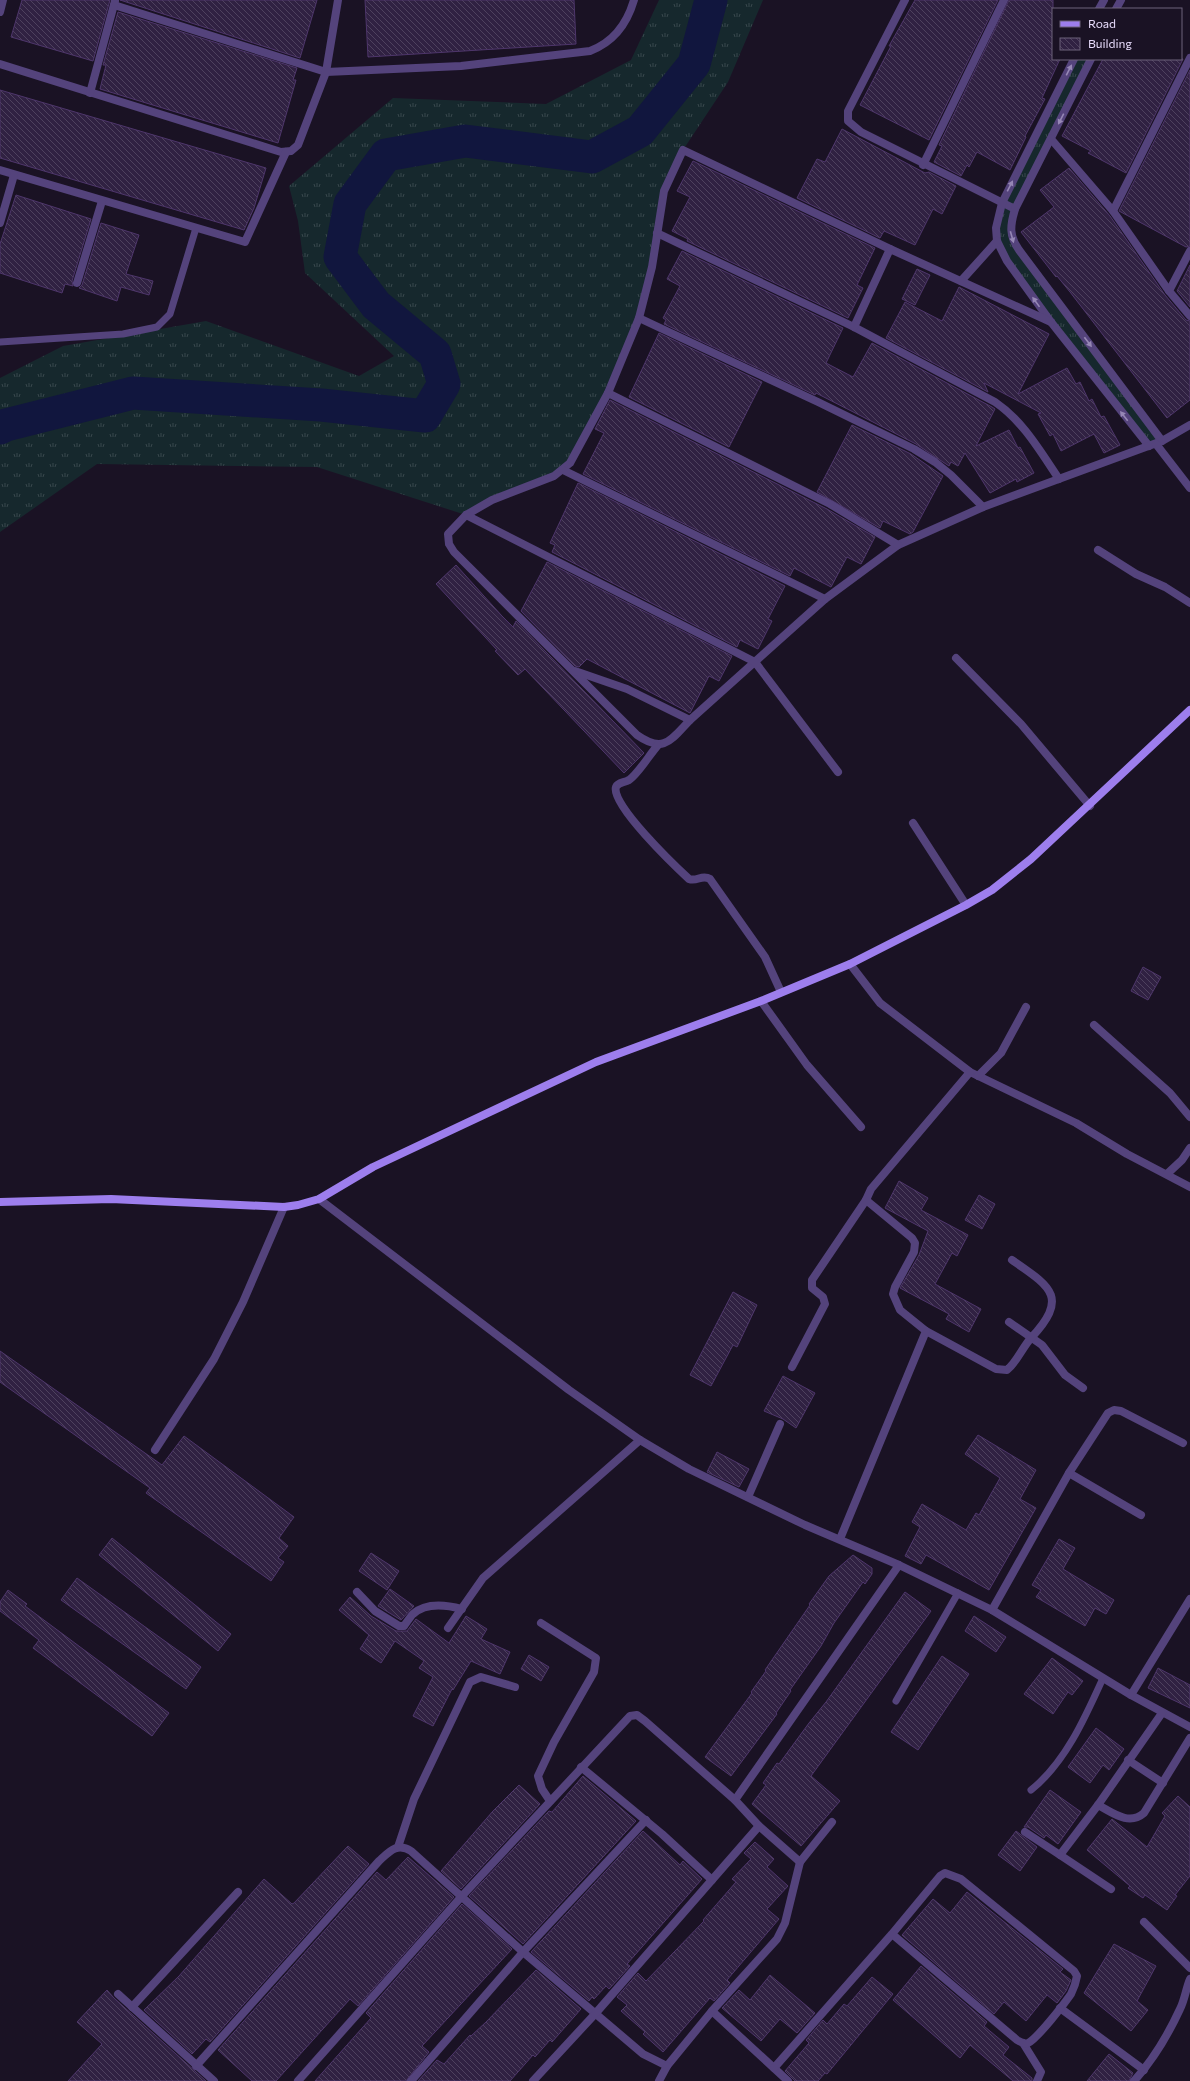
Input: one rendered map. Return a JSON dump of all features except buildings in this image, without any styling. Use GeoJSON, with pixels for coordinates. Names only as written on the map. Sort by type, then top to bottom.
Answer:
{"type":"FeatureCollection","features":[{"type":"Feature","properties":{"kind":"street"},"geometry":{"type":"LineString","coordinates":[[0,12],[4,0]]}},
{"type":"Feature","properties":{"kind":"street"},"geometry":{"type":"LineString","coordinates":[[0,64],[90,93],[286,152],[291,151],[298,145],[326,72],[338,0]]}},
{"type":"Feature","properties":{"kind":"street"},"geometry":{"type":"LineString","coordinates":[[90,93],[114,2],[326,72],[461,66],[590,51],[602,47],[618,32],[634,0]]}},
{"type":"Feature","properties":{"kind":"street"},"geometry":{"type":"LineString","coordinates":[[905,0],[847,117],[848,121],[854,128],[923,165],[1015,209]]}},
{"type":"Feature","properties":{"kind":"street"},"geometry":{"type":"LineString","coordinates":[[923,165],[1004,0]]}},
{"type":"Feature","properties":{"kind":"street"},"geometry":{"type":"LineString","coordinates":[[1113,211],[1190,58]]}},
{"type":"Feature","properties":{"kind":"street"},"geometry":{"type":"LineString","coordinates":[[1074,60],[1002,204],[996,228],[997,241],[1007,261],[1050,322],[1155,444],[1190,488]]}},
{"type":"Feature","properties":{"kind":"street"},"geometry":{"type":"LineString","coordinates":[[1090,60],[1015,209],[1010,228],[1013,242],[1155,444]]}},
{"type":"Feature","properties":{"kind":"street"},"geometry":{"type":"LineString","coordinates":[[1051,139],[1113,211],[1169,291],[1190,316]]}},
{"type":"Feature","properties":{"kind":"street"},"geometry":{"type":"LineString","coordinates":[[658,745],[644,740],[637,735],[454,552],[449,544],[448,534],[466,515],[492,500],[554,476],[563,470],[570,462],[608,393],[639,318],[652,267],[664,191],[683,150],[890,249],[1050,322]]}},
{"type":"Feature","properties":{"kind":"street"},"geometry":{"type":"LineString","coordinates":[[0,170],[245,242],[286,152]]}},
{"type":"Feature","properties":{"kind":"street"},"geometry":{"type":"LineString","coordinates":[[0,224],[14,175]]}},
{"type":"Feature","properties":{"kind":"street"},"geometry":{"type":"LineString","coordinates":[[77,282],[102,201]]}},
{"type":"Feature","properties":{"kind":"street"},"geometry":{"type":"LineString","coordinates":[[657,233],[854,327],[1005,409],[1023,427],[1059,479]]}},
{"type":"Feature","properties":{"kind":"street"},"geometry":{"type":"LineString","coordinates":[[961,281],[997,241]]}},
{"type":"Feature","properties":{"kind":"street"},"geometry":{"type":"LineString","coordinates":[[854,327],[890,249]]}},
{"type":"Feature","properties":{"kind":"street"},"geometry":{"type":"LineString","coordinates":[[1169,291],[1190,252]]}},
{"type":"Feature","properties":{"kind":"street"},"geometry":{"type":"LineString","coordinates":[[639,318],[914,449],[935,462],[951,475],[983,507]]}},
{"type":"Feature","properties":{"kind":"street"},"geometry":{"type":"LineString","coordinates":[[608,393],[830,504],[898,545]]}},
{"type":"Feature","properties":{"kind":"street"},"geometry":{"type":"LineString","coordinates":[[781,992],[765,957],[710,879],[702,877],[693,880],[690,879],[658,849],[629,816],[620,803],[615,793],[616,787],[619,783],[629,780],[658,745],[671,740],[690,720],[825,599],[898,545],[983,507],[1155,444],[1190,425]]}},
{"type":"Feature","properties":{"kind":"street"},"geometry":{"type":"LineString","coordinates":[[563,470],[825,599]]}},
{"type":"Feature","properties":{"kind":"street"},"geometry":{"type":"LineString","coordinates":[[466,515],[755,662],[838,772]]}},
{"type":"Feature","properties":{"kind":"street"},"geometry":{"type":"LineString","coordinates":[[1098,550],[1136,574],[1165,587],[1190,603]]}},
{"type":"Feature","properties":{"kind":"street"},"geometry":{"type":"LineString","coordinates":[[956,658],[1021,724],[1090,806]]}},
{"type":"Feature","properties":{"kind":"street"},"geometry":{"type":"LineString","coordinates":[[573,670],[627,689],[690,720]]}},
{"type":"Feature","properties":{"kind":"street"},"geometry":{"type":"LineString","coordinates":[[0,1202],[111,1199],[284,1207],[319,1199],[373,1167],[596,1062],[761,1001],[850,964],[966,905],[1010,877],[1090,806],[1190,710]]}},
{"type":"Feature","properties":{"kind":"street"},"geometry":{"type":"LineString","coordinates":[[913,823],[966,905]]}},
{"type":"Feature","properties":{"kind":"street"},"geometry":{"type":"LineString","coordinates":[[850,964],[869,991],[880,1003],[970,1072],[1076,1123],[1127,1154],[1190,1187]]}},
{"type":"Feature","properties":{"kind":"street"},"geometry":{"type":"LineString","coordinates":[[761,1001],[807,1065],[861,1127]]}},
{"type":"Feature","properties":{"kind":"street"},"geometry":{"type":"LineString","coordinates":[[978,1076],[1001,1053],[1026,1007]]}},
{"type":"Feature","properties":{"kind":"street"},"geometry":{"type":"LineString","coordinates":[[1094,1025],[1170,1093],[1190,1117]]}},
{"type":"Feature","properties":{"kind":"street"},"geometry":{"type":"LineString","coordinates":[[792,1367],[825,1304],[823,1297],[812,1288],[812,1280],[872,1189],[970,1072]]}},
{"type":"Feature","properties":{"kind":"street"},"geometry":{"type":"LineString","coordinates":[[1167,1174],[1182,1160],[1190,1148]]}},
{"type":"Feature","properties":{"kind":"street"},"geometry":{"type":"LineString","coordinates":[[319,1199],[569,1390],[640,1440],[689,1469],[805,1525],[899,1565],[992,1610],[1131,1695],[1190,1727]]}},
{"type":"Feature","properties":{"kind":"street"},"geometry":{"type":"LineString","coordinates":[[866,1200],[912,1238],[915,1243],[914,1252],[895,1287],[893,1294],[900,1310],[926,1331],[1001,1371],[1007,1370],[1011,1366],[1031,1338],[1038,1332],[1052,1308],[1053,1299],[1049,1290],[1037,1277],[1012,1260]]}},
{"type":"Feature","properties":{"kind":"street"},"geometry":{"type":"LineString","coordinates":[[155,1450],[214,1359],[243,1302],[284,1207]]}},
{"type":"Feature","properties":{"kind":"street"},"geometry":{"type":"LineString","coordinates":[[1009,1322],[1047,1350],[1070,1379],[1083,1388]]}},
{"type":"Feature","properties":{"kind":"street"},"geometry":{"type":"LineString","coordinates":[[840,1539],[926,1331]]}},
{"type":"Feature","properties":{"kind":"street"},"geometry":{"type":"LineString","coordinates":[[992,1610],[1069,1473],[1105,1416],[1111,1411],[1121,1411],[1183,1443]]}},
{"type":"Feature","properties":{"kind":"street"},"geometry":{"type":"LineString","coordinates":[[748,1497],[780,1424]]}},
{"type":"Feature","properties":{"kind":"street"},"geometry":{"type":"LineString","coordinates":[[448,1628],[483,1578],[640,1440]]}},
{"type":"Feature","properties":{"kind":"street"},"geometry":{"type":"LineString","coordinates":[[1069,1473],[1141,1515]]}},
{"type":"Feature","properties":{"kind":"street"},"geometry":{"type":"LineString","coordinates":[[735,1800],[899,1565]]}},
{"type":"Feature","properties":{"kind":"street"},"geometry":{"type":"LineString","coordinates":[[357,1592],[375,1611],[399,1626],[404,1626],[419,1610],[426,1607],[448,1606],[462,1609]]}},
{"type":"Feature","properties":{"kind":"street"},"geometry":{"type":"LineString","coordinates":[[1131,1695],[1190,1599]]}},
{"type":"Feature","properties":{"kind":"street"},"geometry":{"type":"LineString","coordinates":[[541,1623],[596,1658],[594,1672],[554,1742],[538,1776],[542,1789],[550,1800]]}},
{"type":"Feature","properties":{"kind":"street"},"geometry":{"type":"LineString","coordinates":[[398,1847],[414,1798],[470,1682],[480,1677],[515,1687]]}},
{"type":"Feature","properties":{"kind":"street"},"geometry":{"type":"LineString","coordinates":[[1060,1855],[1098,1805],[1162,1713]]}},
{"type":"Feature","properties":{"kind":"street"},"geometry":{"type":"LineString","coordinates":[[298,2081],[462,1896],[630,1716],[637,1715],[735,1800],[759,1826],[800,1862]]}},
{"type":"Feature","properties":{"kind":"street"},"geometry":{"type":"LineString","coordinates":[[1098,1805],[1127,1819],[1138,1818],[1144,1814],[1190,1738]]}},
{"type":"Feature","properties":{"kind":"street"},"geometry":{"type":"LineString","coordinates":[[1128,1760],[1163,1783]]}},
{"type":"Feature","properties":{"kind":"street"},"geometry":{"type":"LineString","coordinates":[[581,1767],[646,1820],[712,1880]]}},
{"type":"Feature","properties":{"kind":"street"},"geometry":{"type":"LineString","coordinates":[[411,2081],[523,1952],[646,1820]]}},
{"type":"Feature","properties":{"kind":"street"},"geometry":{"type":"LineString","coordinates":[[659,2081],[667,2066],[712,2011],[777,1939],[786,1923],[800,1862],[832,1822]]}},
{"type":"Feature","properties":{"kind":"street"},"geometry":{"type":"LineString","coordinates":[[533,2081],[595,2014],[759,1826]]}},
{"type":"Feature","properties":{"kind":"street"},"geometry":{"type":"LineString","coordinates":[[1025,1832],[1111,1889]]}},
{"type":"Feature","properties":{"kind":"street"},"geometry":{"type":"LineString","coordinates":[[196,2066],[379,1861],[389,1851],[398,1847],[411,1851],[523,1952],[643,2054],[667,2066]]}},
{"type":"Feature","properties":{"kind":"street"},"geometry":{"type":"LineString","coordinates":[[774,2068],[892,1934],[940,1876],[945,1873],[954,1875],[961,1879],[1077,1976],[1072,1992],[1060,2008],[1027,2044],[1017,2040],[892,1934]]}},
{"type":"Feature","properties":{"kind":"street"},"geometry":{"type":"LineString","coordinates":[[132,2007],[238,1892]]}},
{"type":"Feature","properties":{"kind":"street"},"geometry":{"type":"LineString","coordinates":[[1144,1922],[1190,1968]]}},
{"type":"Feature","properties":{"kind":"street"},"geometry":{"type":"LineString","coordinates":[[1134,2081],[1152,2059],[1181,2007],[1190,1979]]}},
{"type":"Feature","properties":{"kind":"street"},"geometry":{"type":"LineString","coordinates":[[118,1994],[214,2081]]}},
{"type":"Feature","properties":{"kind":"street"},"geometry":{"type":"LineString","coordinates":[[1060,2008],[1144,2070]]}},
{"type":"Feature","properties":{"kind":"street"},"geometry":{"type":"LineString","coordinates":[[712,2011],[788,2081]]}},
{"type":"Feature","properties":{"kind":"street"},"geometry":{"type":"LineString","coordinates":[[1023,2043],[1041,2072],[1037,2081]]}},
{"type":"Feature","properties":{"kind":"lane"},"geometry":{"type":"LineString","coordinates":[[0,342],[123,334],[157,327],[170,314],[196,228]]}},
{"type":"Feature","properties":{"kind":"lane"},"geometry":{"type":"LineString","coordinates":[[896,1701],[958,1593]]}},
{"type":"Feature","properties":{"kind":"lane"},"geometry":{"type":"LineString","coordinates":[[1031,1790],[1043,1781],[1078,1730],[1103,1678]]}},
{"type":"Feature","properties":{"kind":"green space"},"geometry":{"type":"Polygon","coordinates":[[[659,0],[763,0],[728,82],[683,150],[664,191],[639,318],[608,393],[563,470],[466,515],[317,467],[97,464],[0,532],[0,378],[63,346],[206,321],[359,376],[394,356],[305,273],[298,221],[289,186],[393,98],[546,104],[631,60],[659,0]]]}},
{"type":"Feature","properties":{"kind":"green space"},"geometry":{"type":"Polygon","coordinates":[[[1074,60],[1090,60],[1015,209],[1010,235],[1162,441],[1149,446],[1051,322],[997,241],[1002,203],[1074,60]]]}},
{"type":"Feature","properties":{"kind":"waterway"},"geometry":{"type":"LineString","coordinates":[[0,428],[6,425],[133,393],[321,405],[425,416],[444,384],[435,354],[376,305],[340,257],[350,204],[386,155],[465,141],[592,157],[640,131],[694,64],[711,0]]}}]}
